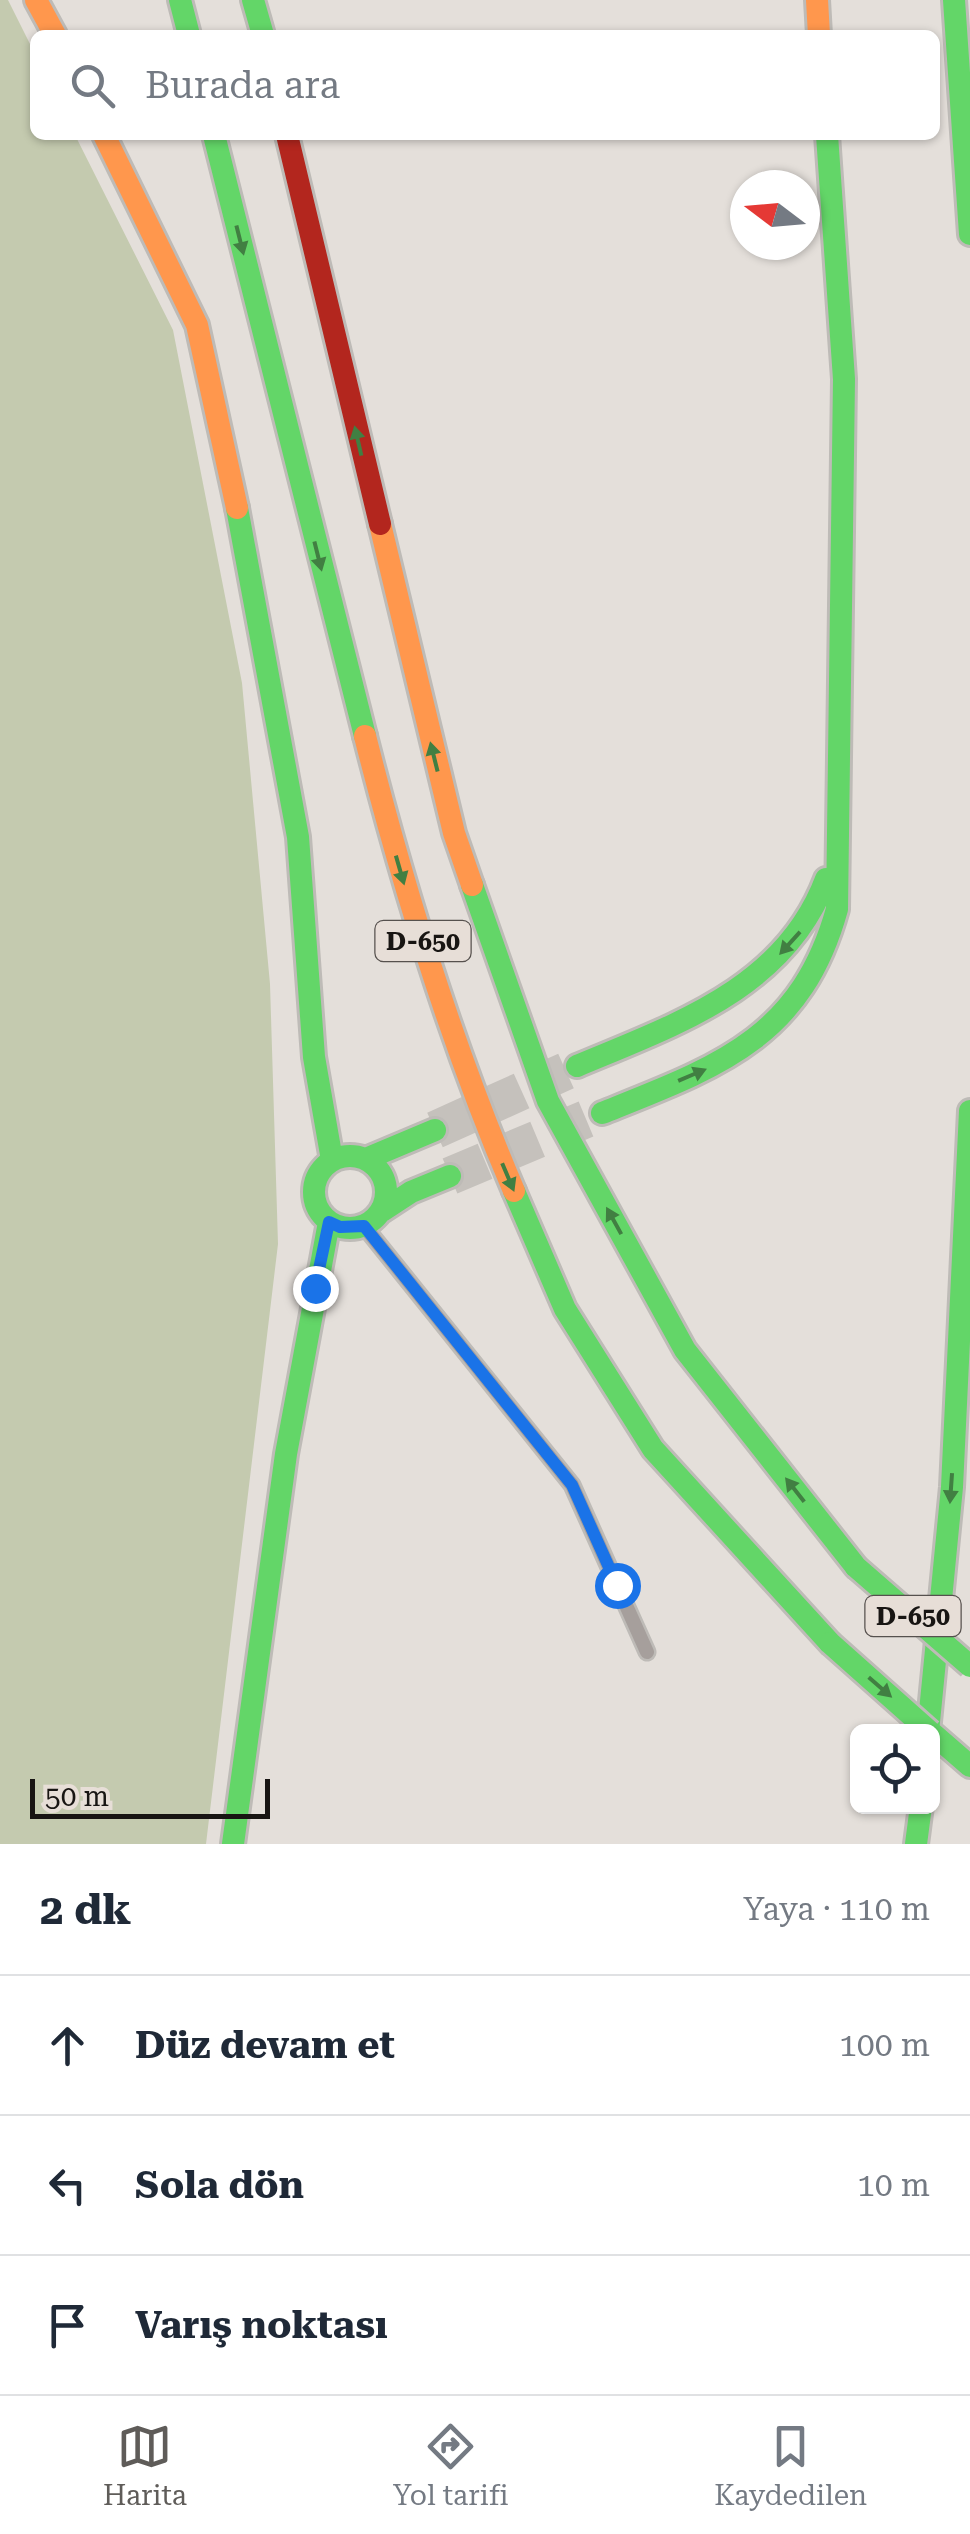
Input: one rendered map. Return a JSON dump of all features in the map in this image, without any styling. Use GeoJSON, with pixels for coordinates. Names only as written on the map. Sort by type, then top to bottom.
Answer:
{"type":"FeatureCollection","features":[{"type":"Feature","properties":{"kind":"main road"},"geometry":{"type":"LineString","coordinates":[[36,0],[51,30]]}},
{"type":"Feature","properties":{"kind":"main road"},"geometry":{"type":"LineString","coordinates":[[252,0],[261,30]]}},
{"type":"Feature","properties":{"kind":"main road"},"geometry":{"type":"LineString","coordinates":[[816,0],[819,30]]}},
{"type":"Feature","properties":{"kind":"main road"},"geometry":{"type":"LineString","coordinates":[[954,0],[970,234]]}},
{"type":"Feature","properties":{"kind":"main road"},"geometry":{"type":"LineString","coordinates":[[180,1],[188,30]]}},
{"type":"Feature","properties":{"kind":"main road"},"geometry":{"type":"LineString","coordinates":[[106,140],[197,325],[260,616],[298,837],[314,1057],[332,1160]]}},
{"type":"Feature","properties":{"kind":"main road","name":"D-650"},"geometry":{"type":"LineString","coordinates":[[215,140],[401,877],[486,1126],[565,1309],[653,1449],[830,1643],[921,1724]]}},
{"type":"Feature","properties":{"kind":"main road","name":"D-650"},"geometry":{"type":"LineString","coordinates":[[287,140],[454,833],[548,1101],[685,1350],[856,1567],[970,1666]]}},
{"type":"Feature","properties":{"kind":"main road"},"geometry":{"type":"LineString","coordinates":[[602,1113],[705,1070],[755,1038],[794,1004],[821,962],[837,909],[844,379],[826,140]]}},
{"type":"Feature","properties":{"kind":"main road"},"geometry":{"type":"LineString","coordinates":[[577,1066],[686,1019],[746,984],[794,944],[822,896],[838,822]]}},
{"type":"Feature","properties":{"kind":"main road"},"geometry":{"type":"LineString","coordinates":[[931,1724],[953,1468],[970,1111]]}},
{"type":"Feature","properties":{"kind":"main road"},"geometry":{"type":"LineString","coordinates":[[435,1130],[366,1159],[343,1156],[332,1160],[322,1168],[314,1190],[315,1202],[329,1222],[340,1227],[373,1218],[411,1192],[450,1176]]}},
{"type":"Feature","properties":{"kind":"main road"},"geometry":{"type":"LineString","coordinates":[[366,1159],[383,1176],[386,1199],[373,1218]]}},
{"type":"Feature","properties":{"kind":"main road"},"geometry":{"type":"LineString","coordinates":[[233,1844],[272,1547],[304,1343],[329,1222]]}},
{"type":"Feature","properties":{"kind":"main road","name":"D-650"},"geometry":{"type":"LineString","coordinates":[[940,1740],[970,1766]]}},
{"type":"Feature","properties":{"kind":"main road"},"geometry":{"type":"LineString","coordinates":[[916,1844],[920,1814]]}},
{"type":"Feature","properties":{"kind":"lane"},"geometry":{"type":"LineString","coordinates":[[373,1218],[572,1485],[647,1652]]}},
{"type":"Feature","properties":{"kind":"green space"},"geometry":{"type":"Polygon","coordinates":[[[0,0],[8,0],[30,44],[30,140],[78,140],[173,330],[242,683],[270,984],[278,1244],[206,1844],[0,1844],[0,0]]]}},
{"type":"Feature","properties":{"kind":"tunnel"},"geometry":{"type":"LineString","coordinates":[[435,1130],[566,1071]]}},
{"type":"Feature","properties":{"kind":"tunnel"},"geometry":{"type":"LineString","coordinates":[[450,1176],[586,1119]]}},
{"type":"Feature","properties":{"kind":"traffic: fast"},"geometry":{"type":"LineString","coordinates":[[180,0],[188,30]]}},
{"type":"Feature","properties":{"kind":"traffic: fast"},"geometry":{"type":"LineString","coordinates":[[253,0],[262,30]]}},
{"type":"Feature","properties":{"kind":"traffic: fast"},"geometry":{"type":"LineString","coordinates":[[954,0],[970,234]]}},
{"type":"Feature","properties":{"kind":"traffic: fast"},"geometry":{"type":"LineString","coordinates":[[215,140],[365,736]]}},
{"type":"Feature","properties":{"kind":"traffic: fast"},"geometry":{"type":"LineString","coordinates":[[602,1113],[717,1063],[777,1019],[801,989],[821,953],[837,909],[844,379],[827,140]]}},
{"type":"Feature","properties":{"kind":"traffic: fast"},"geometry":{"type":"LineString","coordinates":[[237,508],[298,837],[314,1057],[332,1160]]}},
{"type":"Feature","properties":{"kind":"traffic: fast"},"geometry":{"type":"LineString","coordinates":[[577,1066],[689,1017],[756,975],[808,917],[826,879]]}},
{"type":"Feature","properties":{"kind":"traffic: fast"},"geometry":{"type":"LineString","coordinates":[[472,885],[548,1101],[685,1350],[856,1567]]}},
{"type":"Feature","properties":{"kind":"traffic: fast"},"geometry":{"type":"LineString","coordinates":[[929,1724],[952,1487],[970,1111]]}},
{"type":"Feature","properties":{"kind":"traffic: fast"},"geometry":{"type":"LineString","coordinates":[[366,1159],[435,1130]]}},
{"type":"Feature","properties":{"kind":"traffic: fast"},"geometry":{"type":"LineString","coordinates":[[350,1156],[364,1158],[376,1166],[384,1178],[386,1192],[384,1206],[376,1218],[364,1226],[350,1228],[336,1226],[324,1218],[316,1206],[314,1192],[316,1178],[324,1166],[336,1158],[350,1156]]}},
{"type":"Feature","properties":{"kind":"traffic: fast"},"geometry":{"type":"LineString","coordinates":[[382,1211],[411,1192],[450,1176]]}},
{"type":"Feature","properties":{"kind":"traffic: fast"},"geometry":{"type":"LineString","coordinates":[[514,1191],[565,1309],[653,1449],[830,1643]]}},
{"type":"Feature","properties":{"kind":"traffic: fast"},"geometry":{"type":"LineString","coordinates":[[233,1844],[286,1454],[329,1222]]}},
{"type":"Feature","properties":{"kind":"traffic: fast"},"geometry":{"type":"LineString","coordinates":[[856,1567],[970,1666]]}},
{"type":"Feature","properties":{"kind":"traffic: fast"},"geometry":{"type":"LineString","coordinates":[[830,1643],[921,1724]]}},
{"type":"Feature","properties":{"kind":"traffic: fast"},"geometry":{"type":"LineString","coordinates":[[940,1740],[970,1766]]}},
{"type":"Feature","properties":{"kind":"traffic: fast"},"geometry":{"type":"LineString","coordinates":[[916,1844],[920,1814]]}},
{"type":"Feature","properties":{"kind":"traffic: slow"},"geometry":{"type":"LineString","coordinates":[[36,0],[52,30]]}},
{"type":"Feature","properties":{"kind":"traffic: slow"},"geometry":{"type":"LineString","coordinates":[[817,0],[819,30]]}},
{"type":"Feature","properties":{"kind":"traffic: slow"},"geometry":{"type":"LineString","coordinates":[[106,140],[197,325],[237,508]]}},
{"type":"Feature","properties":{"kind":"traffic: slow"},"geometry":{"type":"LineString","coordinates":[[380,524],[454,833],[472,885]]}},
{"type":"Feature","properties":{"kind":"traffic: slow"},"geometry":{"type":"LineString","coordinates":[[365,736],[430,966],[514,1191]]}},
{"type":"Feature","properties":{"kind":"traffic: jam"},"geometry":{"type":"LineString","coordinates":[[288,140],[380,524]]}},
{"type":"Feature","properties":{"kind":"route"},"geometry":{"type":"LineString","coordinates":[[315,1288],[329,1222],[340,1227],[364,1226],[572,1485],[617,1585]]}}]}
